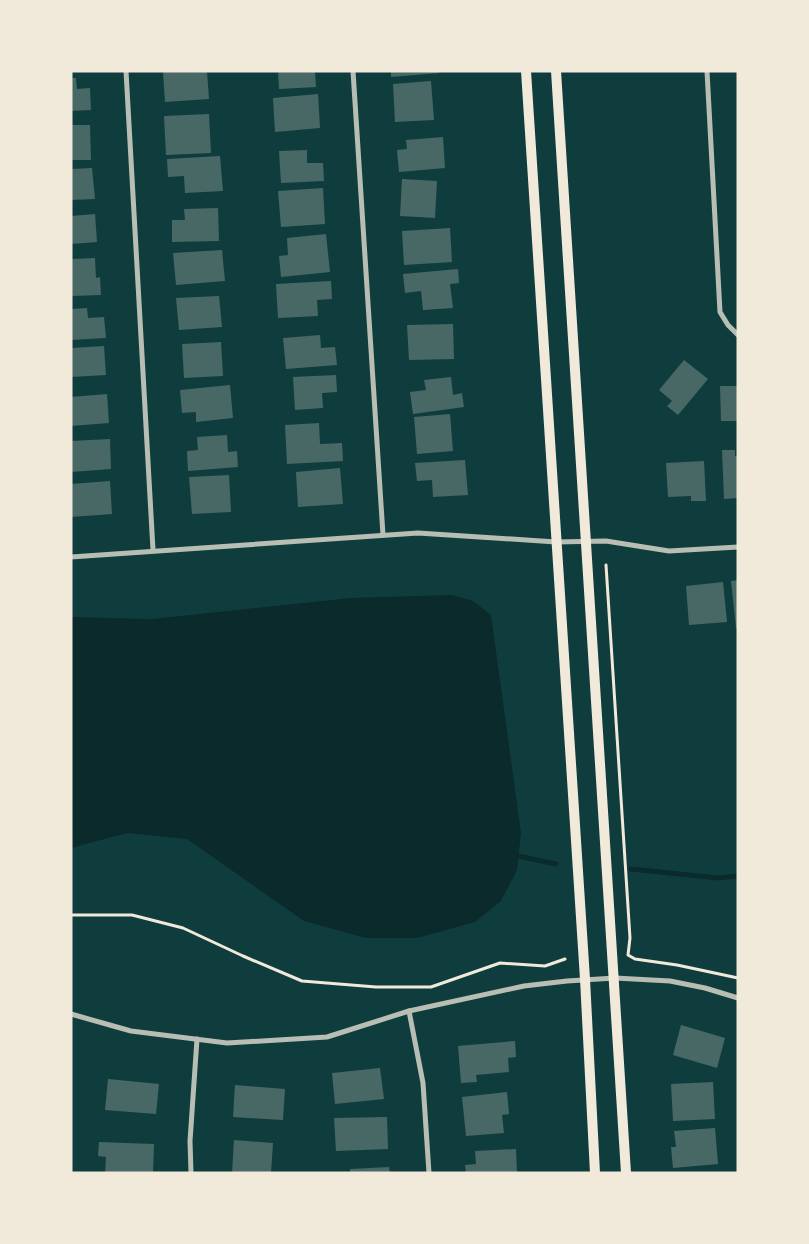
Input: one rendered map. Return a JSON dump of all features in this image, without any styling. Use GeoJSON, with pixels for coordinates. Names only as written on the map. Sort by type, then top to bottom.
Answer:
{"type":"FeatureCollection","features":[{"type":"Feature","properties":{"kind":"main road"},"geometry":{"type":"LineString","coordinates":[[526,71],[585,979],[595,1173]]}},
{"type":"Feature","properties":{"kind":"main road"},"geometry":{"type":"LineString","coordinates":[[556,71],[626,1173]]}},
{"type":"Feature","properties":{"kind":"street"},"geometry":{"type":"LineString","coordinates":[[126,71],[153,550]]}},
{"type":"Feature","properties":{"kind":"street"},"geometry":{"type":"LineString","coordinates":[[353,71],[382,535]]}},
{"type":"Feature","properties":{"kind":"street"},"geometry":{"type":"LineString","coordinates":[[707,71],[720,312],[728,326],[738,335]]}},
{"type":"Feature","properties":{"kind":"street"},"geometry":{"type":"LineString","coordinates":[[71,557],[418,533],[556,542],[606,541],[669,551],[738,547]]}},
{"type":"Feature","properties":{"kind":"street"},"geometry":{"type":"LineString","coordinates":[[71,1014],[131,1032],[228,1043],[327,1037],[409,1011],[524,986],[585,979],[615,978],[688,984],[738,998]]}},
{"type":"Feature","properties":{"kind":"street"},"geometry":{"type":"LineString","coordinates":[[409,1011],[423,1083],[429,1173]]}},
{"type":"Feature","properties":{"kind":"street"},"geometry":{"type":"LineString","coordinates":[[191,1173],[190,1142],[197,1039]]}},
{"type":"Feature","properties":{"kind":"path"},"geometry":{"type":"LineString","coordinates":[[606,565],[630,938],[628,955],[635,959],[677,965],[738,978]]}},
{"type":"Feature","properties":{"kind":"path"},"geometry":{"type":"LineString","coordinates":[[71,915],[140,917],[183,928],[302,981],[367,987],[431,987],[500,963],[545,966],[565,959]]}},
{"type":"Feature","properties":{"kind":"water"},"geometry":{"type":"Polygon","coordinates":[[[452,595],[473,601],[491,615],[521,833],[517,870],[501,901],[475,922],[417,938],[366,938],[304,921],[187,839],[127,833],[71,848],[71,617],[152,619],[351,598],[452,595]]]}},
{"type":"Feature","properties":{"kind":"building"},"geometry":{"type":"Polygon","coordinates":[[[207,71],[209,99],[165,102],[163,72],[207,71]]]}},
{"type":"Feature","properties":{"kind":"building"},"geometry":{"type":"Polygon","coordinates":[[[278,71],[315,71],[316,87],[279,89],[278,71]]]}},
{"type":"Feature","properties":{"kind":"building"},"geometry":{"type":"Polygon","coordinates":[[[391,71],[439,71],[439,73],[391,77],[391,71]]]}},
{"type":"Feature","properties":{"kind":"building"},"geometry":{"type":"Polygon","coordinates":[[[71,78],[76,78],[77,89],[90,88],[91,110],[71,111],[71,78]]]}},
{"type":"Feature","properties":{"kind":"building"},"geometry":{"type":"Polygon","coordinates":[[[431,81],[434,120],[395,122],[393,84],[431,81]]]}},
{"type":"Feature","properties":{"kind":"building"},"geometry":{"type":"Polygon","coordinates":[[[318,94],[320,128],[275,132],[273,98],[318,94]]]}},
{"type":"Feature","properties":{"kind":"building"},"geometry":{"type":"Polygon","coordinates":[[[209,114],[211,153],[166,155],[164,116],[209,114]]]}},
{"type":"Feature","properties":{"kind":"building"},"geometry":{"type":"Polygon","coordinates":[[[71,125],[90,125],[91,160],[71,160],[71,125]]]}},
{"type":"Feature","properties":{"kind":"building"},"geometry":{"type":"Polygon","coordinates":[[[443,137],[445,168],[399,172],[397,150],[407,149],[406,140],[443,137]]]}},
{"type":"Feature","properties":{"kind":"building"},"geometry":{"type":"Polygon","coordinates":[[[307,150],[307,163],[323,163],[324,181],[281,183],[279,151],[307,150]]]}},
{"type":"Feature","properties":{"kind":"building"},"geometry":{"type":"Polygon","coordinates":[[[220,156],[223,191],[185,193],[184,176],[168,177],[167,159],[220,156]]]}},
{"type":"Feature","properties":{"kind":"building"},"geometry":{"type":"Polygon","coordinates":[[[92,168],[95,199],[71,200],[71,169],[92,168]]]}},
{"type":"Feature","properties":{"kind":"building"},"geometry":{"type":"Polygon","coordinates":[[[402,179],[437,181],[435,218],[400,216],[402,179]]]}},
{"type":"Feature","properties":{"kind":"building"},"geometry":{"type":"Polygon","coordinates":[[[323,188],[325,224],[281,227],[278,191],[323,188]]]}},
{"type":"Feature","properties":{"kind":"building"},"geometry":{"type":"Polygon","coordinates":[[[218,208],[219,241],[172,242],[172,220],[185,220],[184,209],[218,208]]]}},
{"type":"Feature","properties":{"kind":"building"},"geometry":{"type":"Polygon","coordinates":[[[95,214],[97,242],[71,244],[71,216],[95,214]]]}},
{"type":"Feature","properties":{"kind":"building"},"geometry":{"type":"Polygon","coordinates":[[[450,228],[452,262],[404,265],[402,231],[450,228]]]}},
{"type":"Feature","properties":{"kind":"building"},"geometry":{"type":"Polygon","coordinates":[[[326,234],[330,272],[281,277],[279,256],[288,255],[287,238],[326,234]]]}},
{"type":"Feature","properties":{"kind":"building"},"geometry":{"type":"Polygon","coordinates":[[[222,250],[225,281],[176,285],[173,253],[222,250]]]}},
{"type":"Feature","properties":{"kind":"building"},"geometry":{"type":"Polygon","coordinates":[[[95,258],[96,278],[100,277],[101,295],[71,296],[71,259],[95,258]]]}},
{"type":"Feature","properties":{"kind":"building"},"geometry":{"type":"Polygon","coordinates":[[[458,269],[459,283],[450,284],[453,308],[423,310],[421,291],[405,293],[403,274],[458,269]]]}},
{"type":"Feature","properties":{"kind":"building"},"geometry":{"type":"Polygon","coordinates":[[[331,281],[332,299],[317,300],[318,316],[278,318],[276,284],[331,281]]]}},
{"type":"Feature","properties":{"kind":"building"},"geometry":{"type":"Polygon","coordinates":[[[219,296],[222,327],[179,330],[176,298],[219,296]]]}},
{"type":"Feature","properties":{"kind":"building"},"geometry":{"type":"Polygon","coordinates":[[[87,308],[88,318],[104,317],[106,338],[71,340],[71,309],[87,308]]]}},
{"type":"Feature","properties":{"kind":"building"},"geometry":{"type":"Polygon","coordinates":[[[453,324],[454,359],[409,360],[407,325],[453,324]]]}},
{"type":"Feature","properties":{"kind":"building"},"geometry":{"type":"Polygon","coordinates":[[[320,335],[321,348],[335,347],[337,365],[286,369],[283,338],[320,335]]]}},
{"type":"Feature","properties":{"kind":"building"},"geometry":{"type":"Polygon","coordinates":[[[221,342],[223,376],[184,378],[182,344],[221,342]]]}},
{"type":"Feature","properties":{"kind":"building"},"geometry":{"type":"Polygon","coordinates":[[[104,346],[106,375],[71,377],[71,348],[104,346]]]}},
{"type":"Feature","properties":{"kind":"building"},"geometry":{"type":"Polygon","coordinates":[[[684,360],[708,379],[678,415],[667,406],[672,401],[659,390],[684,360]]]}},
{"type":"Feature","properties":{"kind":"building"},"geometry":{"type":"Polygon","coordinates":[[[336,375],[337,392],[322,393],[323,408],[295,410],[293,377],[336,375]]]}},
{"type":"Feature","properties":{"kind":"building"},"geometry":{"type":"Polygon","coordinates":[[[451,377],[453,395],[462,393],[464,407],[413,414],[410,392],[426,390],[424,380],[451,377]]]}},
{"type":"Feature","properties":{"kind":"building"},"geometry":{"type":"Polygon","coordinates":[[[230,385],[233,418],[196,422],[196,412],[182,413],[180,390],[230,385]]]}},
{"type":"Feature","properties":{"kind":"building"},"geometry":{"type":"Polygon","coordinates":[[[720,386],[738,386],[738,421],[721,421],[720,386]]]}},
{"type":"Feature","properties":{"kind":"building"},"geometry":{"type":"Polygon","coordinates":[[[107,394],[109,423],[71,426],[71,397],[107,394]]]}},
{"type":"Feature","properties":{"kind":"building"},"geometry":{"type":"Polygon","coordinates":[[[450,414],[453,451],[417,454],[414,417],[450,414]]]}},
{"type":"Feature","properties":{"kind":"building"},"geometry":{"type":"Polygon","coordinates":[[[319,423],[320,444],[342,443],[343,461],[287,464],[285,425],[319,423]]]}},
{"type":"Feature","properties":{"kind":"building"},"geometry":{"type":"Polygon","coordinates":[[[227,435],[228,452],[237,451],[238,467],[188,471],[187,451],[198,450],[197,437],[227,435]]]}},
{"type":"Feature","properties":{"kind":"building"},"geometry":{"type":"Polygon","coordinates":[[[110,439],[111,469],[71,472],[71,441],[110,439]]]}},
{"type":"Feature","properties":{"kind":"building"},"geometry":{"type":"Polygon","coordinates":[[[722,450],[735,450],[735,456],[738,456],[738,498],[724,499],[722,450]]]}},
{"type":"Feature","properties":{"kind":"building"},"geometry":{"type":"Polygon","coordinates":[[[465,460],[468,495],[433,497],[432,480],[417,481],[415,463],[465,460]]]}},
{"type":"Feature","properties":{"kind":"building"},"geometry":{"type":"Polygon","coordinates":[[[704,461],[706,501],[691,501],[691,496],[668,497],[666,463],[704,461]]]}},
{"type":"Feature","properties":{"kind":"building"},"geometry":{"type":"Polygon","coordinates":[[[340,468],[343,504],[298,507],[296,472],[340,468]]]}},
{"type":"Feature","properties":{"kind":"building"},"geometry":{"type":"Polygon","coordinates":[[[229,475],[231,512],[192,514],[189,477],[229,475]]]}},
{"type":"Feature","properties":{"kind":"building"},"geometry":{"type":"Polygon","coordinates":[[[110,481],[112,514],[71,517],[71,484],[110,481]]]}},
{"type":"Feature","properties":{"kind":"building"},"geometry":{"type":"Polygon","coordinates":[[[738,580],[738,628],[736,628],[731,581],[738,580]]]}},
{"type":"Feature","properties":{"kind":"building"},"geometry":{"type":"Polygon","coordinates":[[[723,582],[727,622],[689,625],[686,586],[723,582]]]}},
{"type":"Feature","properties":{"kind":"building"},"geometry":{"type":"Polygon","coordinates":[[[681,1025],[725,1038],[717,1068],[673,1055],[681,1025]]]}},
{"type":"Feature","properties":{"kind":"building"},"geometry":{"type":"Polygon","coordinates":[[[515,1041],[516,1057],[508,1058],[509,1072],[476,1075],[477,1082],[461,1083],[458,1046],[515,1041]]]}},
{"type":"Feature","properties":{"kind":"building"},"geometry":{"type":"Polygon","coordinates":[[[380,1068],[384,1099],[335,1104],[332,1073],[380,1068]]]}},
{"type":"Feature","properties":{"kind":"building"},"geometry":{"type":"Polygon","coordinates":[[[108,1079],[159,1084],[156,1114],[105,1110],[108,1079]]]}},
{"type":"Feature","properties":{"kind":"building"},"geometry":{"type":"Polygon","coordinates":[[[713,1082],[715,1119],[673,1121],[671,1084],[713,1082]]]}},
{"type":"Feature","properties":{"kind":"building"},"geometry":{"type":"Polygon","coordinates":[[[235,1085],[285,1089],[283,1120],[233,1117],[235,1085]]]}},
{"type":"Feature","properties":{"kind":"building"},"geometry":{"type":"Polygon","coordinates":[[[507,1092],[509,1114],[502,1115],[504,1133],[466,1136],[462,1097],[507,1092]]]}},
{"type":"Feature","properties":{"kind":"building"},"geometry":{"type":"Polygon","coordinates":[[[387,1117],[388,1149],[336,1151],[334,1118],[387,1117]]]}},
{"type":"Feature","properties":{"kind":"building"},"geometry":{"type":"Polygon","coordinates":[[[715,1128],[718,1164],[673,1168],[671,1147],[676,1147],[674,1131],[715,1128]]]}},
{"type":"Feature","properties":{"kind":"building"},"geometry":{"type":"Polygon","coordinates":[[[234,1140],[273,1143],[271,1173],[232,1173],[234,1140]]]}},
{"type":"Feature","properties":{"kind":"building"},"geometry":{"type":"Polygon","coordinates":[[[99,1142],[154,1144],[153,1173],[105,1173],[106,1157],[98,1156],[99,1142]]]}},
{"type":"Feature","properties":{"kind":"building"},"geometry":{"type":"Polygon","coordinates":[[[516,1149],[517,1173],[466,1173],[465,1165],[476,1164],[475,1151],[516,1149]]]}},
{"type":"Feature","properties":{"kind":"building"},"geometry":{"type":"Polygon","coordinates":[[[389,1167],[390,1173],[350,1173],[350,1169],[389,1167]]]}},
{"type":"Feature","properties":{"kind":"waterway"},"geometry":{"type":"LineString","coordinates":[[518,856],[556,864]]}},
{"type":"Feature","properties":{"kind":"waterway"},"geometry":{"type":"LineString","coordinates":[[631,869],[718,878],[738,876]]}}]}
